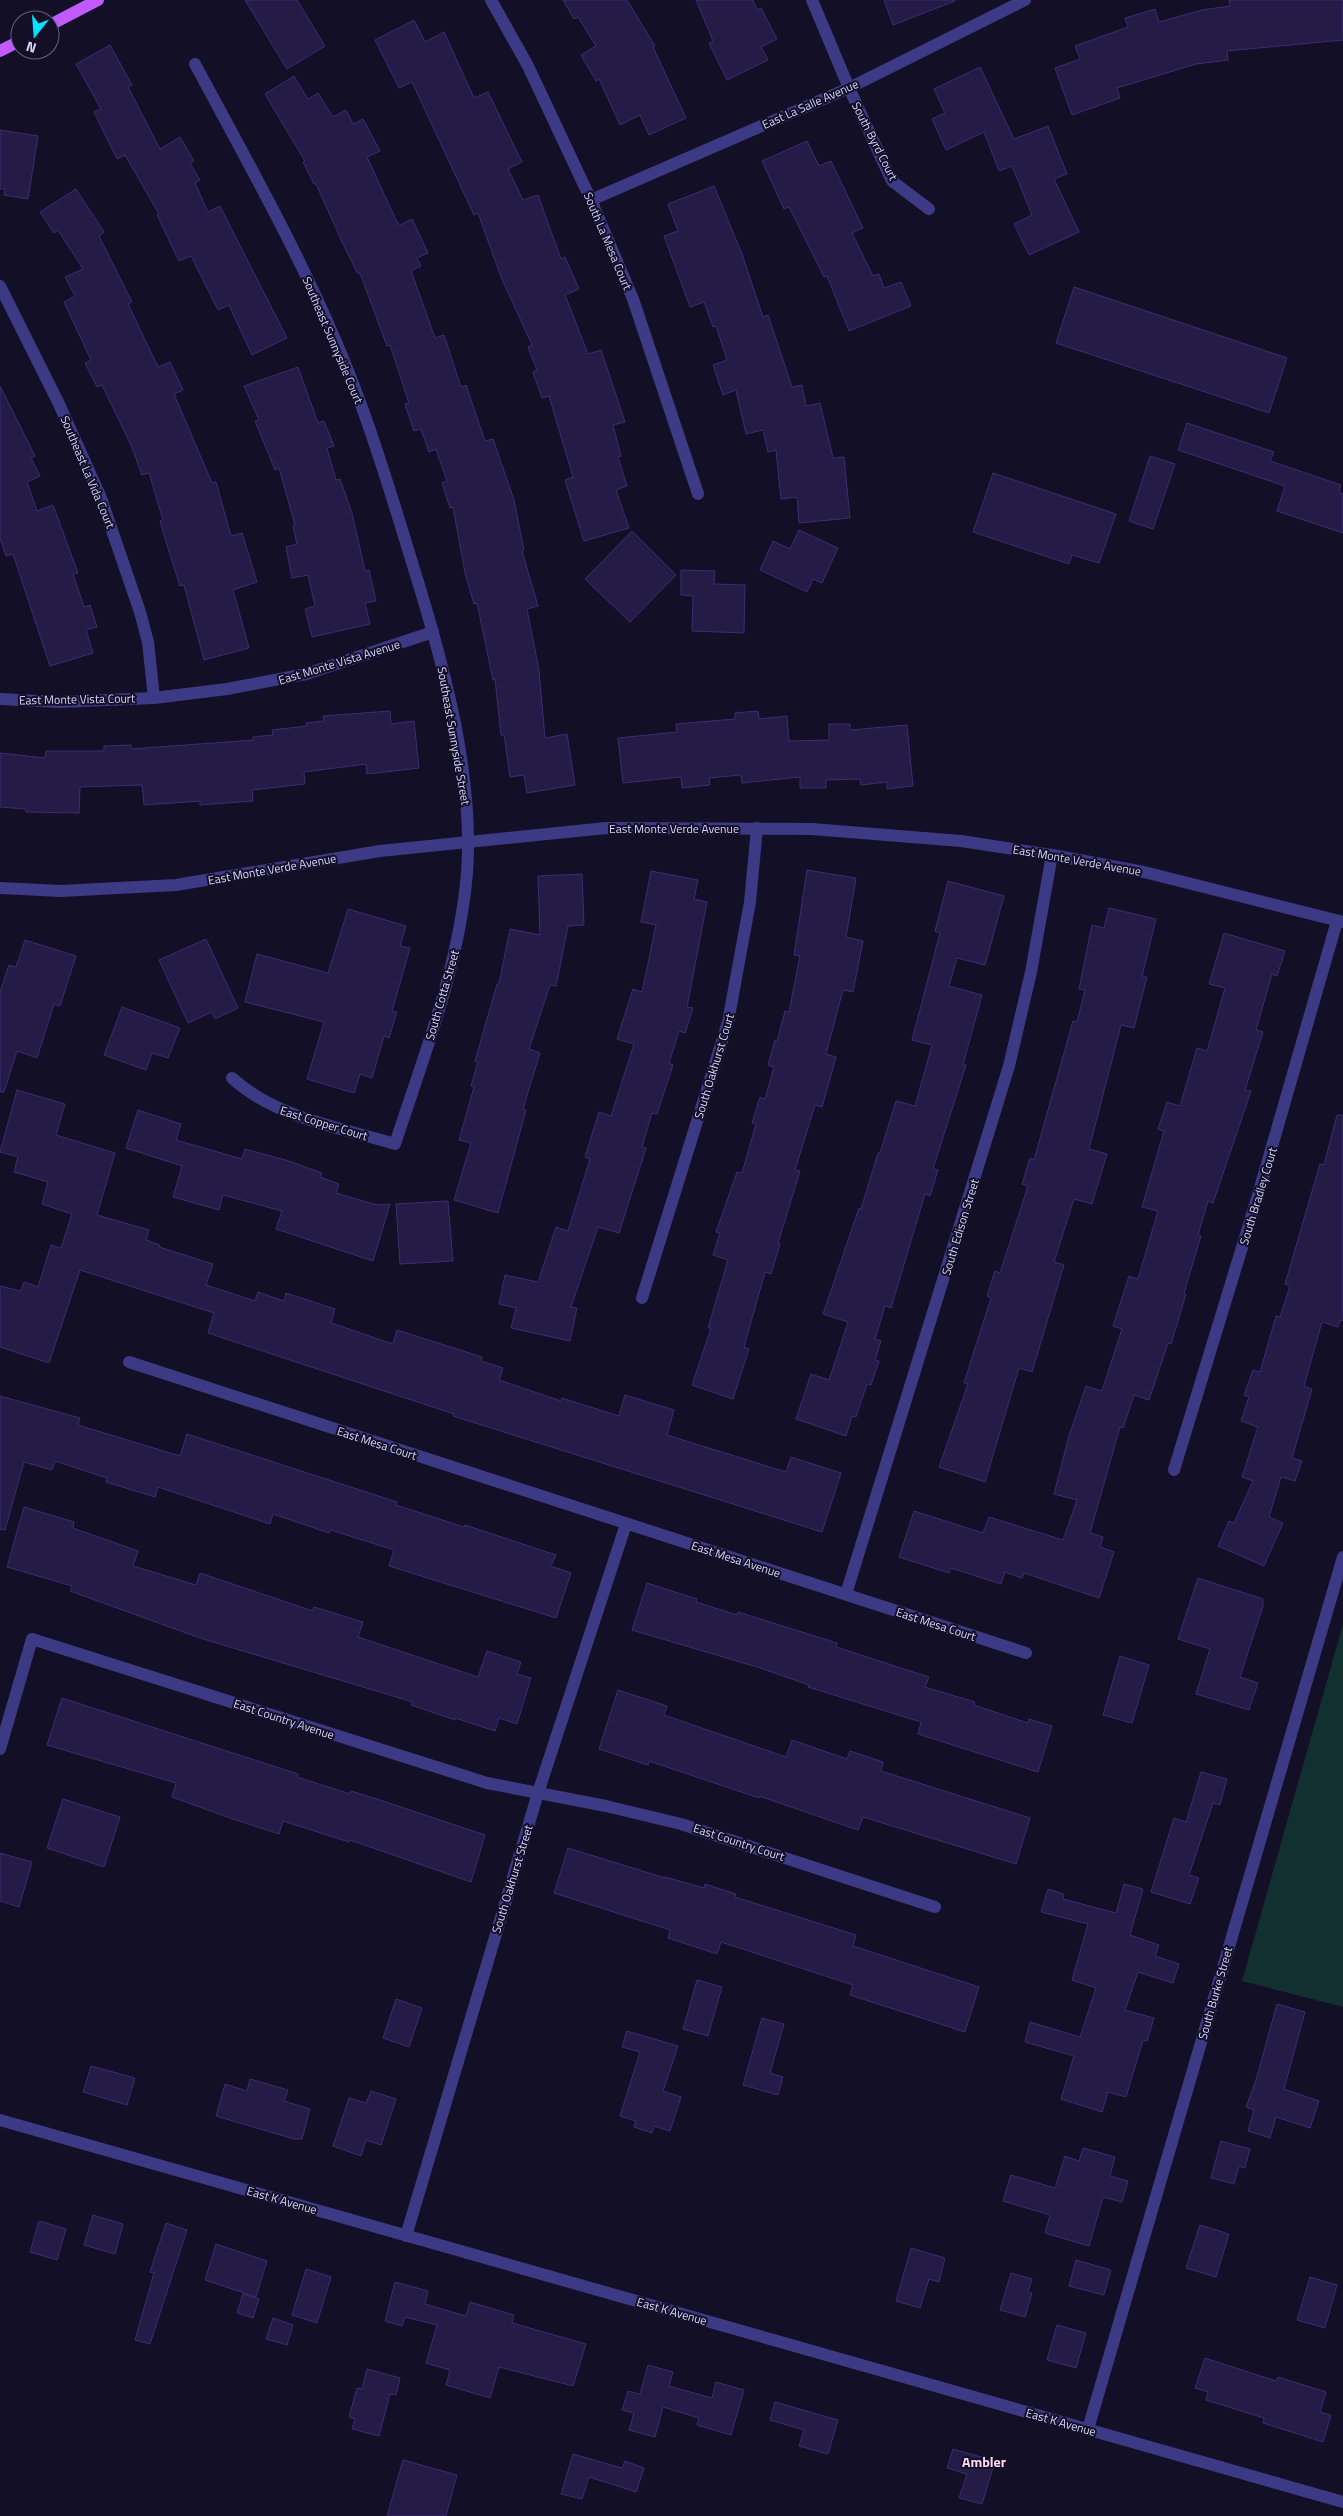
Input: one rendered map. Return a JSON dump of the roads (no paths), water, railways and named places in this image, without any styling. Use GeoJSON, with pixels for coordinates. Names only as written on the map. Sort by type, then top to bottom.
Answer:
{"type":"FeatureCollection","features":[{"type":"Feature","properties":{"kind":"main road"},"geometry":{"type":"LineString","coordinates":[[60,20],[98,0]]}},
{"type":"Feature","properties":{"kind":"street","name":"South La Mesa Court"},"geometry":{"type":"LineString","coordinates":[[491,0],[528,66],[591,200],[633,299],[698,494]]}},
{"type":"Feature","properties":{"kind":"street","name":"South Byrd Court"},"geometry":{"type":"LineString","coordinates":[[812,0],[848,88],[892,181],[930,209]]}},
{"type":"Feature","properties":{"kind":"street","name":"East La Salle Avenue"},"geometry":{"type":"LineString","coordinates":[[591,200],[848,88],[1025,0]]}},
{"type":"Feature","properties":{"kind":"street","name":"Southeast Sunnyside Court"},"geometry":{"type":"LineString","coordinates":[[195,64],[279,219],[325,317],[357,393],[384,469],[433,632]]}},
{"type":"Feature","properties":{"kind":"street","name":"Southeast La Vida Court"},"geometry":{"type":"LineString","coordinates":[[0,286],[63,413],[101,498],[140,612],[148,642],[154,698]]}},
{"type":"Feature","properties":{"kind":"street","name":"East Monte Vista Avenue"},"geometry":{"type":"LineString","coordinates":[[154,698],[227,689],[306,674],[433,632]]}},
{"type":"Feature","properties":{"kind":"street","name":"Southeast Sunnyside Street"},"geometry":{"type":"LineString","coordinates":[[433,632],[445,676],[457,741],[468,840]]}},
{"type":"Feature","properties":{"kind":"street","name":"East Monte Vista Court"},"geometry":{"type":"LineString","coordinates":[[0,699],[58,702],[154,698]]}},
{"type":"Feature","properties":{"kind":"street","name":"East Monte Verde Avenue"},"geometry":{"type":"LineString","coordinates":[[0,888],[61,891],[176,885],[380,851],[468,840],[606,828],[757,828],[878,833],[961,841],[1052,855],[1162,876],[1340,922]]}},
{"type":"Feature","properties":{"kind":"street","name":"South Oakhurst Court"},"geometry":{"type":"LineString","coordinates":[[642,1298],[728,1022],[750,902],[757,828]]}},
{"type":"Feature","properties":{"kind":"street","name":"South Cotta Street"},"geometry":{"type":"LineString","coordinates":[[394,1144],[455,954],[466,874],[468,840]]}},
{"type":"Feature","properties":{"kind":"street","name":"South Edison Street"},"geometry":{"type":"LineString","coordinates":[[846,1594],[1009,1066],[1032,972],[1052,855]]}},
{"type":"Feature","properties":{"kind":"street","name":"South Bradley Court"},"geometry":{"type":"LineString","coordinates":[[1174,1470],[1340,922]]}},
{"type":"Feature","properties":{"kind":"street","name":"East Copper Court"},"geometry":{"type":"LineString","coordinates":[[232,1078],[249,1093],[274,1108],[394,1144]]}},
{"type":"Feature","properties":{"kind":"street","name":"East Mesa Court"},"geometry":{"type":"LineString","coordinates":[[129,1362],[626,1524]]}},
{"type":"Feature","properties":{"kind":"street","name":"East Mesa Avenue"},"geometry":{"type":"LineString","coordinates":[[626,1524],[846,1594]]}},
{"type":"Feature","properties":{"kind":"street","name":"South Oakhurst Street"},"geometry":{"type":"LineString","coordinates":[[406,2236],[538,1793],[626,1524]]}},
{"type":"Feature","properties":{"kind":"street","name":"South Burke Street"},"geometry":{"type":"LineString","coordinates":[[1088,2429],[1343,1557]]}},
{"type":"Feature","properties":{"kind":"street","name":"East Mesa Court"},"geometry":{"type":"LineString","coordinates":[[846,1594],[1026,1654]]}},
{"type":"Feature","properties":{"kind":"street","name":"East Country Avenue"},"geometry":{"type":"LineString","coordinates":[[0,1749],[32,1639],[487,1783],[538,1793]]}},
{"type":"Feature","properties":{"kind":"street","name":"East Country Court"},"geometry":{"type":"LineString","coordinates":[[538,1793],[606,1806],[681,1824],[935,1907]]}},
{"type":"Feature","properties":{"kind":"street","name":"East K Avenue"},"geometry":{"type":"LineString","coordinates":[[0,2120],[1343,2502]]}},
{"type":"Feature","properties":{"kind":"district","name":"Ambler"},"geometry":{"type":"Point","coordinates":[984,2461]}}]}
